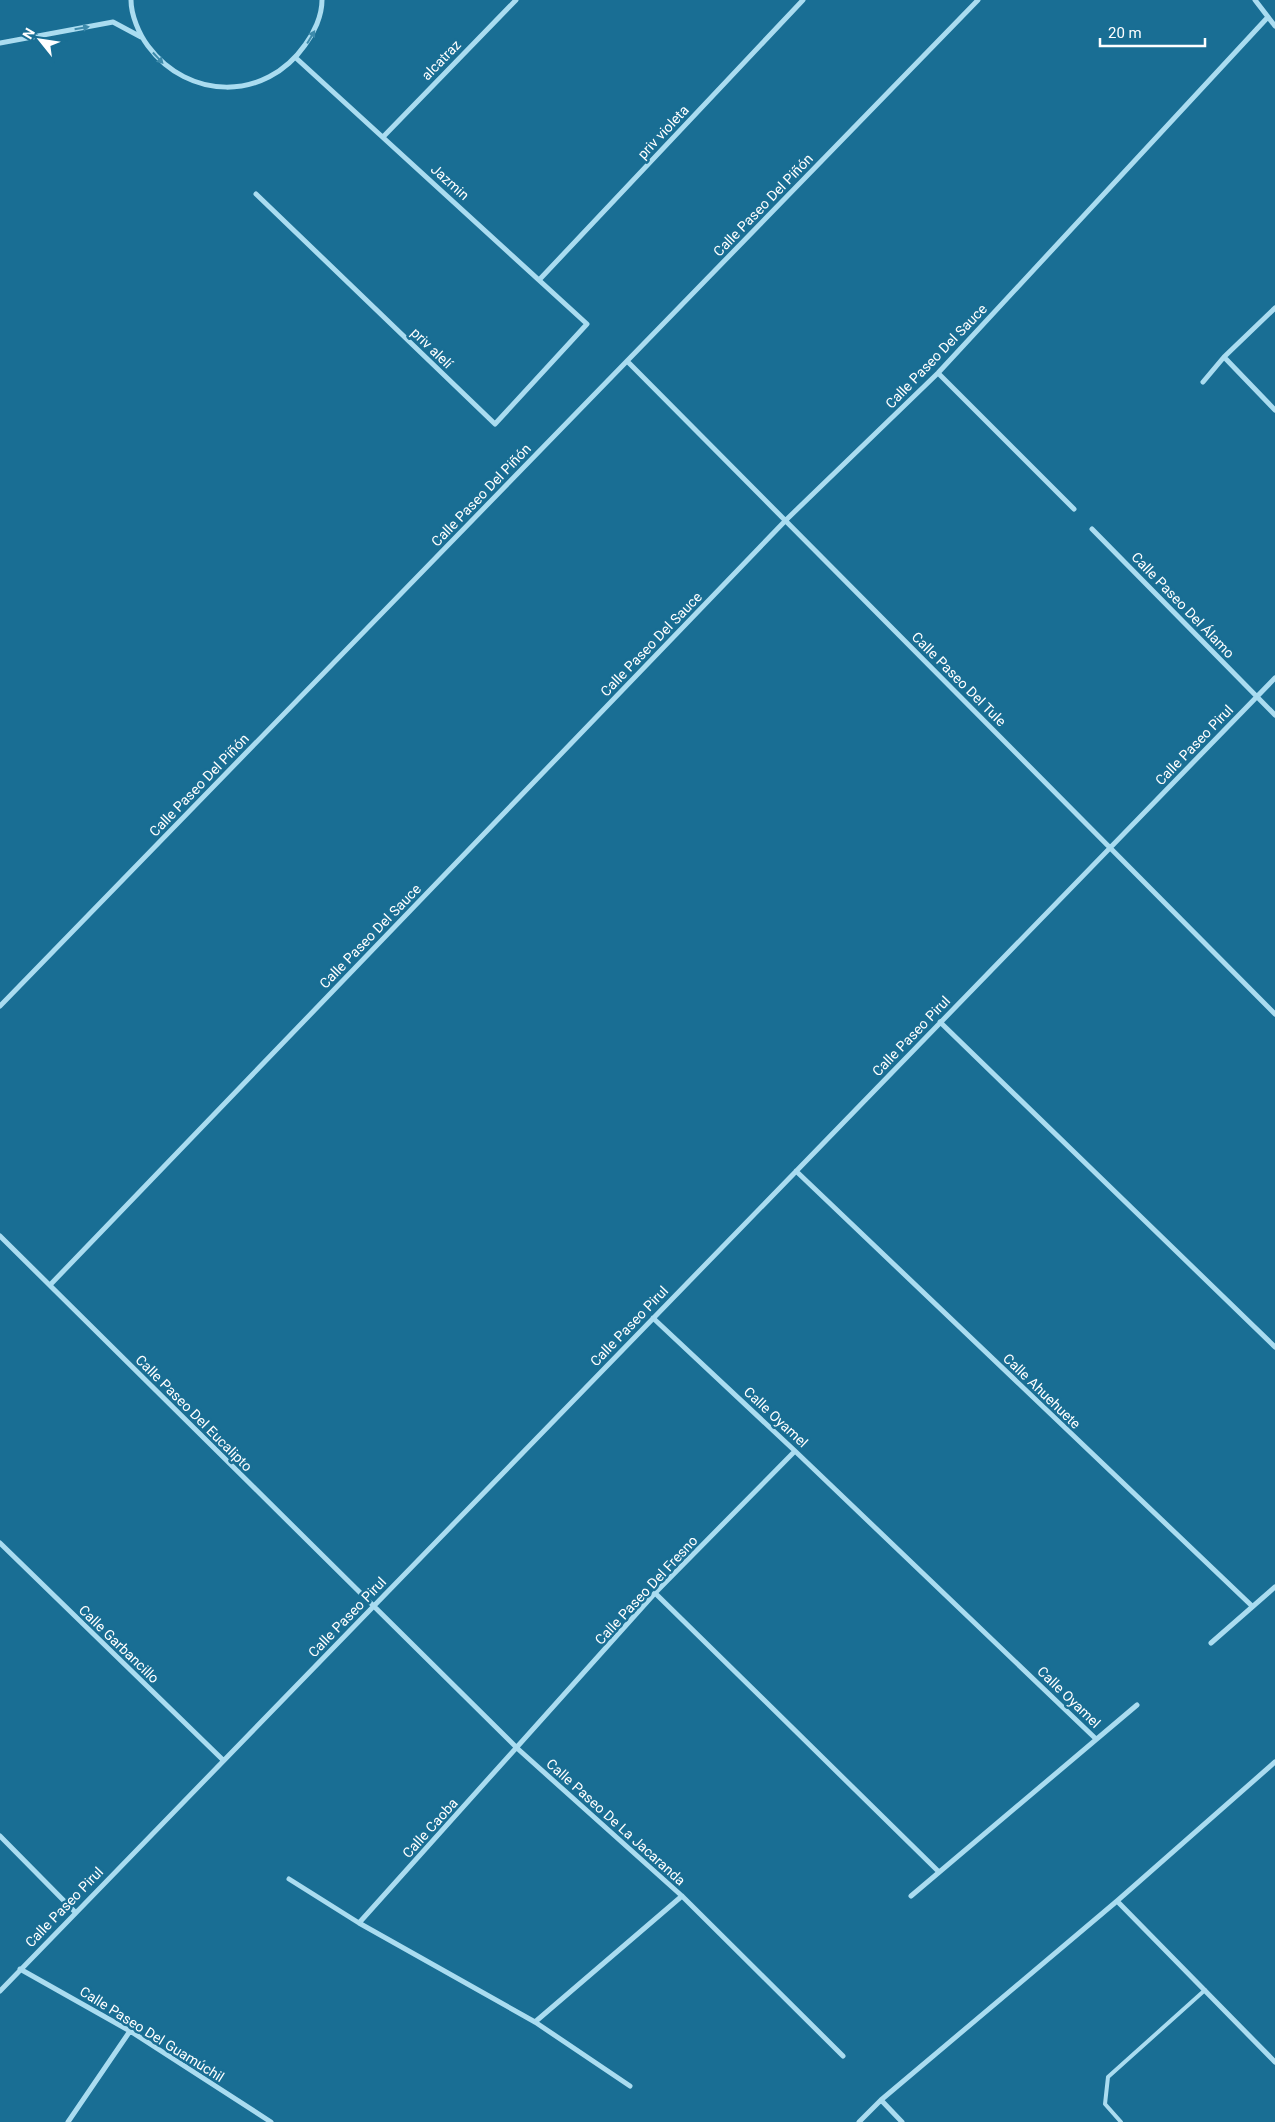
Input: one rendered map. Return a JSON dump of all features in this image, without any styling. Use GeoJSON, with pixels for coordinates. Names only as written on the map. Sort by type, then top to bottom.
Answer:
{"type":"FeatureCollection","features":[{"type":"Feature","properties":{"kind":"street"},"geometry":{"type":"LineString","coordinates":[[131,0],[141,37],[159,61],[184,79],[213,87],[243,87],[272,77],[296,58],[314,33],[322,0]]}},
{"type":"Feature","properties":{"kind":"street","name":"alcatraz"},"geometry":{"type":"LineString","coordinates":[[383,137],[516,0]]}},
{"type":"Feature","properties":{"kind":"street","name":"priv violeta"},"geometry":{"type":"LineString","coordinates":[[540,279],[803,0]]}},
{"type":"Feature","properties":{"kind":"street","name":"Calle Paseo Del Piñón"},"geometry":{"type":"LineString","coordinates":[[0,1006],[978,0]]}},
{"type":"Feature","properties":{"kind":"street"},"geometry":{"type":"LineString","coordinates":[[1255,0],[1275,26]]}},
{"type":"Feature","properties":{"kind":"street","name":"Calle Paseo Del Sauce"},"geometry":{"type":"LineString","coordinates":[[50,1285],[786,520],[938,373],[1268,17]]}},
{"type":"Feature","properties":{"kind":"street"},"geometry":{"type":"LineString","coordinates":[[0,43],[113,22],[141,37]]}},
{"type":"Feature","properties":{"kind":"street","name":"Jazmin"},"geometry":{"type":"LineString","coordinates":[[296,58],[540,279],[587,324]]}},
{"type":"Feature","properties":{"kind":"street","name":"priv alelí"},"geometry":{"type":"LineString","coordinates":[[256,194],[495,424],[587,324]]}},
{"type":"Feature","properties":{"kind":"street"},"geometry":{"type":"LineString","coordinates":[[1203,382],[1224,357],[1275,308]]}},
{"type":"Feature","properties":{"kind":"street"},"geometry":{"type":"LineString","coordinates":[[1224,357],[1275,410]]}},
{"type":"Feature","properties":{"kind":"street","name":"Calle Paseo Del Tule"},"geometry":{"type":"LineString","coordinates":[[627,361],[1275,1014]]}},
{"type":"Feature","properties":{"kind":"street"},"geometry":{"type":"LineString","coordinates":[[938,373],[1074,509]]}},
{"type":"Feature","properties":{"kind":"street","name":"Calle Paseo Del Álamo"},"geometry":{"type":"LineString","coordinates":[[1092,529],[1275,715]]}},
{"type":"Feature","properties":{"kind":"street","name":"Calle Paseo Pirul"},"geometry":{"type":"LineString","coordinates":[[0,1991],[1275,678]]}},
{"type":"Feature","properties":{"kind":"street"},"geometry":{"type":"LineString","coordinates":[[940,1022],[1275,1347]]}},
{"type":"Feature","properties":{"kind":"street","name":"Calle Ahuehuete"},"geometry":{"type":"LineString","coordinates":[[796,1171],[1252,1606]]}},
{"type":"Feature","properties":{"kind":"street","name":"Calle Paseo Del Eucalipto"},"geometry":{"type":"LineString","coordinates":[[0,1236],[373,1605]]}},
{"type":"Feature","properties":{"kind":"street","name":"Calle Oyamel"},"geometry":{"type":"LineString","coordinates":[[653,1318],[796,1451],[1096,1740],[911,1896]]}},
{"type":"Feature","properties":{"kind":"street","name":"Calle Paseo Del Fresno"},"geometry":{"type":"LineString","coordinates":[[518,1749],[655,1593],[796,1451]]}},
{"type":"Feature","properties":{"kind":"street","name":"Calle Garbancillo"},"geometry":{"type":"LineString","coordinates":[[0,1543],[223,1760]]}},
{"type":"Feature","properties":{"kind":"street"},"geometry":{"type":"LineString","coordinates":[[1211,1643],[1275,1587]]}},
{"type":"Feature","properties":{"kind":"street"},"geometry":{"type":"LineString","coordinates":[[655,1593],[939,1872]]}},
{"type":"Feature","properties":{"kind":"street","name":"Calle Paseo De La Jacaranda"},"geometry":{"type":"LineString","coordinates":[[373,1605],[518,1749],[682,1896],[843,2056]]}},
{"type":"Feature","properties":{"kind":"street"},"geometry":{"type":"LineString","coordinates":[[1096,1740],[1137,1705]]}},
{"type":"Feature","properties":{"kind":"street","name":"Calle Caoba"},"geometry":{"type":"LineString","coordinates":[[359,1923],[518,1749]]}},
{"type":"Feature","properties":{"kind":"street"},"geometry":{"type":"LineString","coordinates":[[859,2122],[881,2100],[1117,1901],[1275,1762]]}},
{"type":"Feature","properties":{"kind":"street"},"geometry":{"type":"LineString","coordinates":[[0,1836],[75,1912]]}},
{"type":"Feature","properties":{"kind":"street"},"geometry":{"type":"LineString","coordinates":[[289,1879],[359,1923],[535,2022],[630,2086]]}},
{"type":"Feature","properties":{"kind":"street"},"geometry":{"type":"LineString","coordinates":[[535,2022],[682,1896]]}},
{"type":"Feature","properties":{"kind":"street"},"geometry":{"type":"LineString","coordinates":[[1117,1901],[1275,2062]]}},
{"type":"Feature","properties":{"kind":"street","name":"Calle Paseo Del Guamúchil"},"geometry":{"type":"LineString","coordinates":[[20,1969],[130,2031],[272,2122]]}},
{"type":"Feature","properties":{"kind":"street"},"geometry":{"type":"LineString","coordinates":[[68,2122],[130,2031]]}},
{"type":"Feature","properties":{"kind":"street"},"geometry":{"type":"LineString","coordinates":[[881,2100],[902,2122]]}},
{"type":"Feature","properties":{"kind":"lane"},"geometry":{"type":"LineString","coordinates":[[1121,2122],[1105,2104],[1108,2077],[1205,1990]]}}]}
